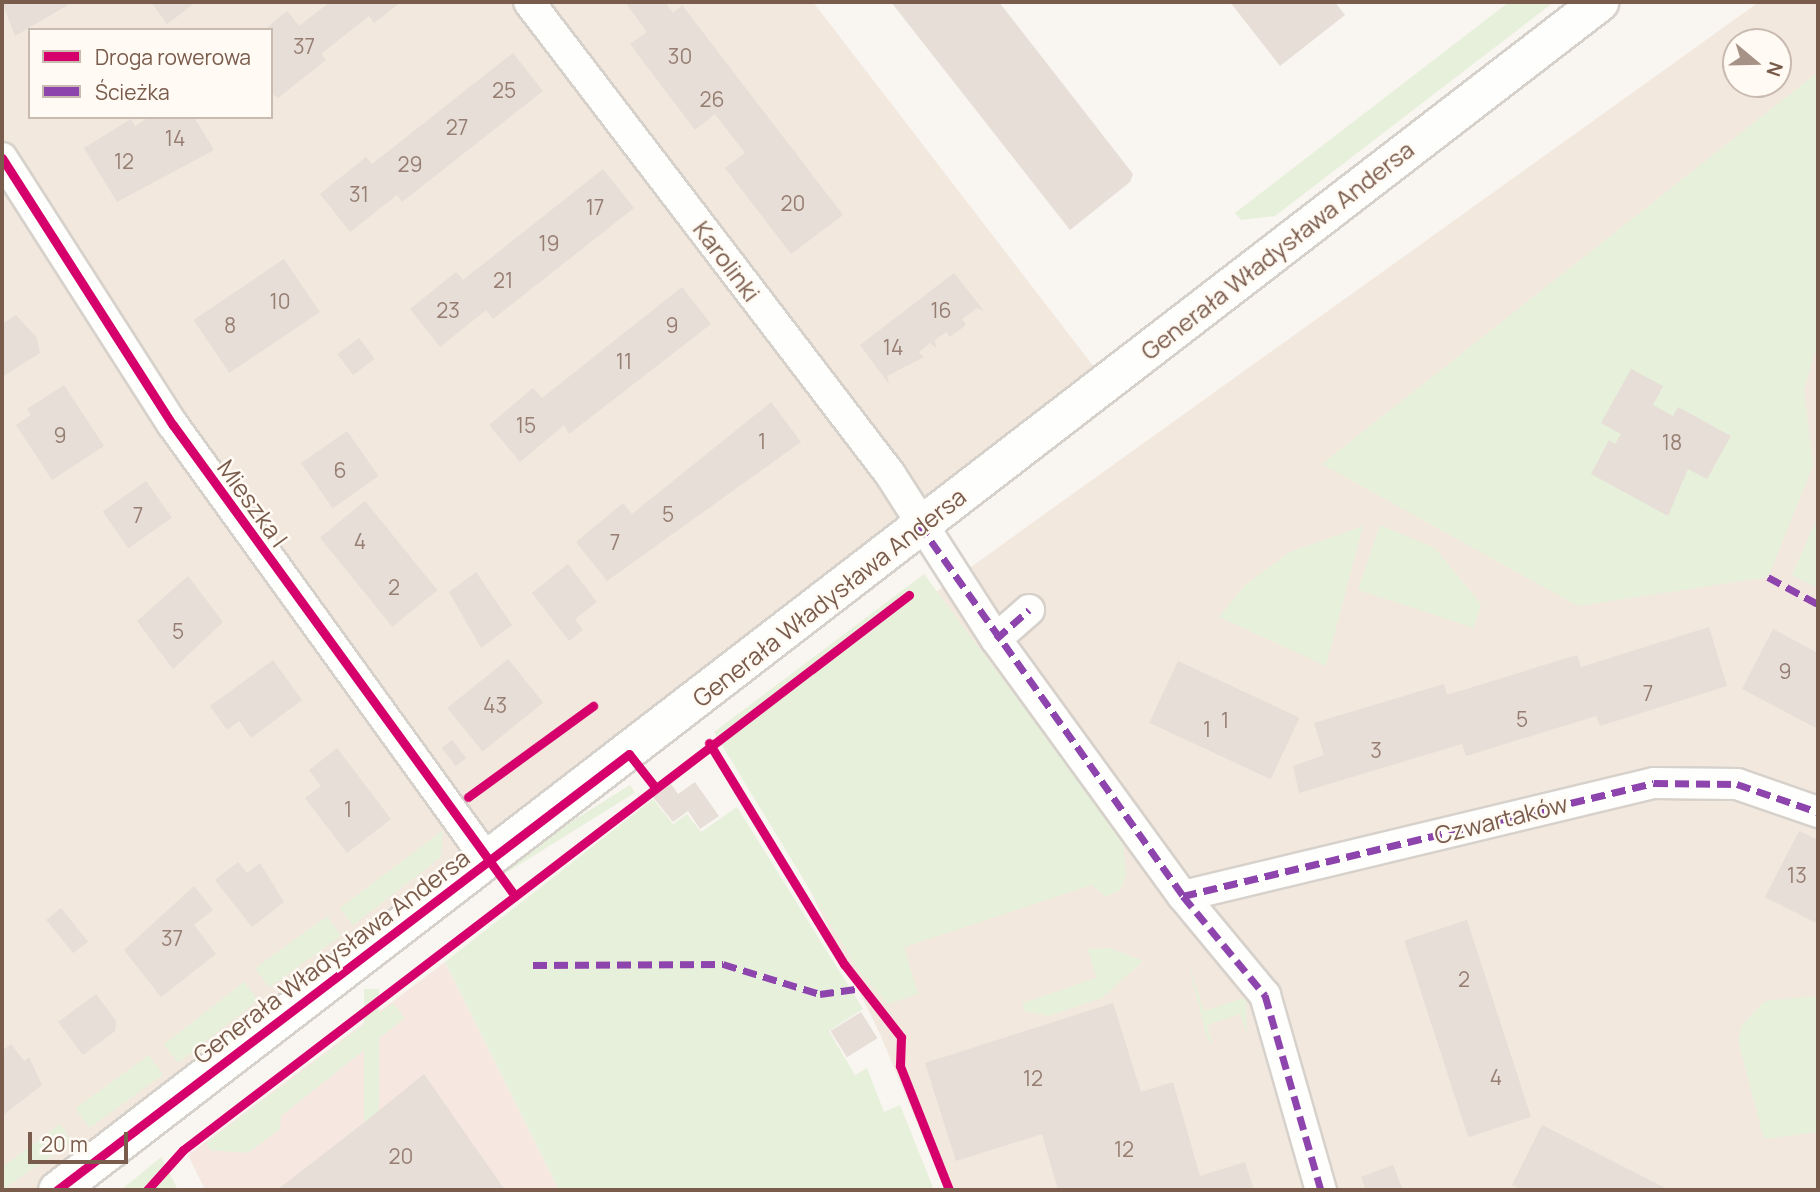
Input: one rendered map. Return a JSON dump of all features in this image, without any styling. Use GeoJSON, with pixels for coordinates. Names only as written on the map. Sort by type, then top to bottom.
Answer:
{"type":"FeatureCollection","features":[{"type":"Feature","properties":{"kind":"street","name":"Karolinki"},"geometry":{"type":"LineString","coordinates":[[529,2],[890,474],[919,524]]}},
{"type":"Feature","properties":{"kind":"street","name":"Generała Władysława Andersa"},"geometry":{"type":"LineString","coordinates":[[57,1190],[488,861],[919,524],[1599,2]]}},
{"type":"Feature","properties":{"kind":"street","name":"Mieszka I"},"geometry":{"type":"LineString","coordinates":[[2,158],[173,425],[488,861]]}},
{"type":"Feature","properties":{"kind":"street"},"geometry":{"type":"LineString","coordinates":[[919,524],[996,639],[1183,896],[1265,995],[1321,1190]]}},
{"type":"Feature","properties":{"kind":"street"},"geometry":{"type":"LineString","coordinates":[[996,639],[1029,610]]}},
{"type":"Feature","properties":{"kind":"street","name":"Czwartaków"},"geometry":{"type":"LineString","coordinates":[[1183,896],[1654,783],[1737,784],[1818,812]]}},
{"type":"Feature","properties":{"kind":"shaded area"},"geometry":{"type":"Polygon","coordinates":[[[2,2],[527,2],[918,523],[489,858],[358,680],[2,149],[2,2]]]}},
{"type":"Feature","properties":{"kind":"shaded area"},"geometry":{"type":"Polygon","coordinates":[[[531,2],[813,2],[1104,380],[919,522],[531,2]]]}},
{"type":"Feature","properties":{"kind":"shaded area"},"geometry":{"type":"Polygon","coordinates":[[[1759,2],[1818,2],[1818,1190],[945,1190],[880,1034],[735,736],[1722,29],[1722,98],[1792,98],[1792,28],[1723,28],[1759,2]]]}},
{"type":"Feature","properties":{"kind":"shaded area"},"geometry":{"type":"Polygon","coordinates":[[[2,173],[485,862],[54,1190],[2,1190],[2,173]]]}},
{"type":"Feature","properties":{"kind":"shaded area"},"geometry":{"type":"Polygon","coordinates":[[[445,962],[559,1190],[205,1190],[188,1155],[445,962]]]}},
{"type":"Feature","properties":{"kind":"green space"},"geometry":{"type":"Polygon","coordinates":[[[1509,2],[1554,2],[1275,216],[1241,220],[1235,213],[1509,2]]]}},
{"type":"Feature","properties":{"kind":"green space"},"geometry":{"type":"Polygon","coordinates":[[[1818,72],[1818,341],[1804,390],[1813,466],[1768,577],[1578,606],[1322,464],[1785,98],[1792,98],[1792,93],[1818,72]]]}},
{"type":"Feature","properties":{"kind":"green space"},"geometry":{"type":"Polygon","coordinates":[[[1818,516],[1818,588],[1792,575],[1818,516]]]}},
{"type":"Feature","properties":{"kind":"green space"},"geometry":{"type":"Polygon","coordinates":[[[1380,525],[1435,548],[1481,604],[1474,628],[1358,590],[1380,525]]]}},
{"type":"Feature","properties":{"kind":"green space"},"geometry":{"type":"Polygon","coordinates":[[[1363,526],[1326,666],[1219,617],[1245,585],[1290,552],[1363,526]]]}},
{"type":"Feature","properties":{"kind":"green space"},"geometry":{"type":"Polygon","coordinates":[[[924,574],[1123,840],[1126,875],[1121,889],[1106,897],[1092,885],[904,947],[918,994],[888,1004],[859,971],[714,732],[924,574]]]}},
{"type":"Feature","properties":{"kind":"green space"},"geometry":{"type":"Polygon","coordinates":[[[630,785],[635,793],[404,937],[399,929],[630,785]]]}},
{"type":"Feature","properties":{"kind":"green space"},"geometry":{"type":"Polygon","coordinates":[[[653,799],[673,824],[687,814],[701,832],[737,807],[863,1009],[829,1031],[855,1075],[867,1068],[884,1112],[900,1105],[934,1190],[559,1190],[445,962],[653,799]]]}},
{"type":"Feature","properties":{"kind":"green space"},"geometry":{"type":"Polygon","coordinates":[[[443,830],[441,857],[353,925],[340,908],[443,830]]]}},
{"type":"Feature","properties":{"kind":"green space"},"geometry":{"type":"Polygon","coordinates":[[[327,916],[341,935],[269,988],[255,968],[327,916]]]}},
{"type":"Feature","properties":{"kind":"green space"},"geometry":{"type":"Polygon","coordinates":[[[1110,948],[1143,961],[1102,998],[1049,1016],[1024,1011],[1023,1003],[1096,978],[1088,949],[1110,948]]]}},
{"type":"Feature","properties":{"kind":"green space"},"geometry":{"type":"Polygon","coordinates":[[[1188,962],[1204,1011],[1246,997],[1247,1034],[1240,1014],[1207,1025],[1213,1044],[1207,1039],[1188,962]]]}},
{"type":"Feature","properties":{"kind":"green space"},"geometry":{"type":"Polygon","coordinates":[[[244,982],[258,1000],[178,1063],[164,1045],[244,982]]]}},
{"type":"Feature","properties":{"kind":"green space"},"geometry":{"type":"Polygon","coordinates":[[[364,989],[379,989],[379,1190],[364,1190],[364,989]]]}},
{"type":"Feature","properties":{"kind":"green space"},"geometry":{"type":"Polygon","coordinates":[[[1818,996],[1818,1132],[1764,1139],[1738,1040],[1742,1025],[1765,1001],[1818,996]]]}},
{"type":"Feature","properties":{"kind":"green space"},"geometry":{"type":"Polygon","coordinates":[[[393,1003],[405,1018],[281,1116],[280,1129],[248,1153],[210,1150],[206,1143],[393,1003]]]}},
{"type":"Feature","properties":{"kind":"green space"},"geometry":{"type":"Polygon","coordinates":[[[149,1055],[163,1074],[89,1128],[75,1108],[149,1055]]]}},
{"type":"Feature","properties":{"kind":"green space"},"geometry":{"type":"Polygon","coordinates":[[[60,1124],[72,1142],[2,1190],[2,1167],[60,1124]]]}},
{"type":"Feature","properties":{"kind":"green space"},"geometry":{"type":"Polygon","coordinates":[[[161,1157],[178,1190],[121,1190],[161,1157]]]}},
{"type":"Feature","properties":{"kind":"building"},"geometry":{"type":"Polygon","coordinates":[[[2,2],[73,2],[28,28],[15,36],[2,2]]]}},
{"type":"Feature","properties":{"kind":"building"},"geometry":{"type":"Polygon","coordinates":[[[151,2],[196,2],[167,24],[151,2]]]}},
{"type":"Feature","properties":{"kind":"building"},"geometry":{"type":"Polygon","coordinates":[[[330,2],[401,2],[374,23],[369,16],[321,54],[326,60],[278,98],[273,94],[273,28],[266,28],[287,11],[299,26],[330,2]]]}},
{"type":"Feature","properties":{"kind":"building"},"geometry":{"type":"Polygon","coordinates":[[[625,2],[665,2],[673,13],[682,5],[843,215],[791,254],[725,168],[745,153],[715,114],[695,130],[630,44],[647,32],[625,2]]]}},
{"type":"Feature","properties":{"kind":"building"},"geometry":{"type":"Polygon","coordinates":[[[891,2],[999,2],[1133,174],[1130,182],[1070,230],[891,2]]]}},
{"type":"Feature","properties":{"kind":"building"},"geometry":{"type":"Polygon","coordinates":[[[1230,2],[1335,2],[1345,15],[1280,66],[1230,2]]]}},
{"type":"Feature","properties":{"kind":"building"},"geometry":{"type":"Polygon","coordinates":[[[513,53],[543,91],[402,202],[397,195],[350,232],[320,194],[366,157],[372,164],[513,53]]]}},
{"type":"Feature","properties":{"kind":"building"},"geometry":{"type":"Polygon","coordinates":[[[131,119],[135,126],[146,119],[195,119],[214,150],[117,202],[84,148],[131,119]]]}},
{"type":"Feature","properties":{"kind":"building"},"geometry":{"type":"Polygon","coordinates":[[[603,169],[634,208],[493,319],[486,310],[440,347],[410,309],[456,272],[463,280],[603,169]]]}},
{"type":"Feature","properties":{"kind":"building"},"geometry":{"type":"Polygon","coordinates":[[[284,259],[320,312],[229,373],[194,320],[284,259]]]}},
{"type":"Feature","properties":{"kind":"building"},"geometry":{"type":"Polygon","coordinates":[[[954,273],[984,311],[977,308],[962,319],[966,325],[950,337],[946,332],[935,340],[936,348],[930,343],[919,352],[924,357],[887,376],[889,384],[860,345],[954,273]]]}},
{"type":"Feature","properties":{"kind":"building"},"geometry":{"type":"Polygon","coordinates":[[[682,287],[711,324],[569,434],[564,425],[520,462],[489,425],[533,388],[542,398],[682,287]]]}},
{"type":"Feature","properties":{"kind":"building"},"geometry":{"type":"Polygon","coordinates":[[[16,315],[37,338],[40,353],[2,377],[2,324],[16,315]]]}},
{"type":"Feature","properties":{"kind":"building"},"geometry":{"type":"Polygon","coordinates":[[[359,338],[375,359],[353,375],[337,354],[359,338]]]}},
{"type":"Feature","properties":{"kind":"building"},"geometry":{"type":"Polygon","coordinates":[[[1631,369],[1663,386],[1653,405],[1673,416],[1678,407],[1731,436],[1707,479],[1688,469],[1668,516],[1591,474],[1609,440],[1615,444],[1621,434],[1601,423],[1631,369]]]}},
{"type":"Feature","properties":{"kind":"building"},"geometry":{"type":"Polygon","coordinates":[[[64,385],[104,446],[52,480],[16,425],[31,415],[27,409],[64,385]]]}},
{"type":"Feature","properties":{"kind":"building"},"geometry":{"type":"Polygon","coordinates":[[[771,402],[801,442],[607,581],[576,542],[623,503],[632,514],[771,402]]]}},
{"type":"Feature","properties":{"kind":"building"},"geometry":{"type":"Polygon","coordinates":[[[347,431],[379,476],[333,508],[301,463],[347,431]]]}},
{"type":"Feature","properties":{"kind":"building"},"geometry":{"type":"Polygon","coordinates":[[[146,481],[172,518],[128,548],[103,511],[146,481]]]}},
{"type":"Feature","properties":{"kind":"building"},"geometry":{"type":"Polygon","coordinates":[[[365,501],[437,590],[392,627],[320,538],[365,501]]]}},
{"type":"Feature","properties":{"kind":"building"},"geometry":{"type":"Polygon","coordinates":[[[568,564],[597,602],[575,619],[583,630],[569,641],[532,593],[568,564]]]}},
{"type":"Feature","properties":{"kind":"building"},"geometry":{"type":"Polygon","coordinates":[[[476,572],[512,625],[481,648],[449,592],[476,572]]]}},
{"type":"Feature","properties":{"kind":"building"},"geometry":{"type":"Polygon","coordinates":[[[188,576],[223,622],[173,669],[137,621],[188,576]]]}},
{"type":"Feature","properties":{"kind":"building"},"geometry":{"type":"Polygon","coordinates":[[[1709,627],[1727,686],[1600,726],[1596,716],[1466,756],[1462,744],[1299,793],[1293,766],[1324,755],[1314,723],[1444,684],[1447,695],[1577,655],[1581,667],[1709,627]]]}},
{"type":"Feature","properties":{"kind":"building"},"geometry":{"type":"Polygon","coordinates":[[[1773,629],[1818,653],[1818,729],[1742,689],[1773,629]]]}},
{"type":"Feature","properties":{"kind":"building"},"geometry":{"type":"Polygon","coordinates":[[[508,659],[543,703],[483,752],[447,708],[508,659]]]}},
{"type":"Feature","properties":{"kind":"building"},"geometry":{"type":"Polygon","coordinates":[[[273,660],[302,700],[251,738],[239,721],[227,730],[210,706],[273,660]]]}},
{"type":"Feature","properties":{"kind":"building"},"geometry":{"type":"Polygon","coordinates":[[[1178,661],[1299,718],[1271,779],[1149,723],[1178,661]]]}},
{"type":"Feature","properties":{"kind":"building"},"geometry":{"type":"Polygon","coordinates":[[[452,740],[466,758],[456,766],[442,748],[452,740]]]}},
{"type":"Feature","properties":{"kind":"building"},"geometry":{"type":"Polygon","coordinates":[[[337,748],[391,819],[347,853],[305,798],[321,786],[309,770],[337,748]]]}},
{"type":"Feature","properties":{"kind":"building"},"geometry":{"type":"Polygon","coordinates":[[[695,782],[719,816],[700,829],[688,811],[673,822],[653,797],[671,784],[678,794],[695,782]]]}},
{"type":"Feature","properties":{"kind":"building"},"geometry":{"type":"Polygon","coordinates":[[[1799,831],[1818,840],[1818,924],[1765,897],[1799,831]]]}},
{"type":"Feature","properties":{"kind":"building"},"geometry":{"type":"Polygon","coordinates":[[[238,862],[247,873],[260,863],[284,902],[252,927],[215,880],[238,862]]]}},
{"type":"Feature","properties":{"kind":"building"},"geometry":{"type":"Polygon","coordinates":[[[194,886],[213,910],[194,925],[216,954],[161,997],[124,950],[194,886]]]}},
{"type":"Feature","properties":{"kind":"building"},"geometry":{"type":"Polygon","coordinates":[[[61,908],[88,941],[73,953],[46,920],[61,908]]]}},
{"type":"Feature","properties":{"kind":"building"},"geometry":{"type":"Polygon","coordinates":[[[1467,920],[1531,1117],[1468,1137],[1404,940],[1467,920]]]}},
{"type":"Feature","properties":{"kind":"building"},"geometry":{"type":"Polygon","coordinates":[[[96,994],[116,1021],[115,1031],[83,1055],[58,1022],[96,994]]]}},
{"type":"Feature","properties":{"kind":"building"},"geometry":{"type":"Polygon","coordinates":[[[1113,1003],[1141,1092],[1173,1082],[1200,1176],[1245,1162],[1254,1190],[1058,1190],[1042,1134],[956,1161],[925,1063],[1113,1003]]]}},
{"type":"Feature","properties":{"kind":"building"},"geometry":{"type":"Polygon","coordinates":[[[861,1012],[877,1038],[847,1057],[830,1031],[861,1012]]]}},
{"type":"Feature","properties":{"kind":"building"},"geometry":{"type":"Polygon","coordinates":[[[11,1044],[24,1061],[29,1057],[42,1085],[2,1116],[2,1051],[11,1044]]]}},
{"type":"Feature","properties":{"kind":"building"},"geometry":{"type":"Polygon","coordinates":[[[424,1074],[505,1190],[277,1190],[366,1121],[424,1074]]]}},
{"type":"Feature","properties":{"kind":"building"},"geometry":{"type":"Polygon","coordinates":[[[1542,1125],[1669,1190],[1522,1190],[1512,1185],[1542,1125]]]}},
{"type":"Feature","properties":{"kind":"building"},"geometry":{"type":"Polygon","coordinates":[[[1393,1165],[1403,1190],[1366,1190],[1361,1177],[1393,1165]]]}},
{"type":"Feature","properties":{"kind":"marked path"},"geometry":{"type":"LineString","coordinates":[[919,524],[1183,896],[1265,995],[1321,1190]]}},
{"type":"Feature","properties":{"kind":"marked path"},"geometry":{"type":"LineString","coordinates":[[1768,577],[1818,604]]}},
{"type":"Feature","properties":{"kind":"marked path"},"geometry":{"type":"LineString","coordinates":[[996,639],[1029,610]]}},
{"type":"Feature","properties":{"kind":"marked path"},"geometry":{"type":"LineString","coordinates":[[1183,896],[1654,783],[1737,784],[1818,812]]}},
{"type":"Feature","properties":{"kind":"marked path"},"geometry":{"type":"LineString","coordinates":[[533,965],[723,964],[820,994],[863,988]]}},
{"type":"Feature","properties":{"kind":"cycle path"},"geometry":{"type":"LineString","coordinates":[[2,158],[173,425],[515,896]]}},
{"type":"Feature","properties":{"kind":"cycle path"},"geometry":{"type":"LineString","coordinates":[[147,1190],[183,1150],[909,595]]}},
{"type":"Feature","properties":{"kind":"cycle path"},"geometry":{"type":"LineString","coordinates":[[468,797],[593,706]]}},
{"type":"Feature","properties":{"kind":"cycle path"},"geometry":{"type":"LineString","coordinates":[[709,743],[844,964],[901,1037],[900,1066],[949,1190]]}},
{"type":"Feature","properties":{"kind":"cycle path"},"geometry":{"type":"LineString","coordinates":[[57,1190],[629,754],[655,787]]}}]}
